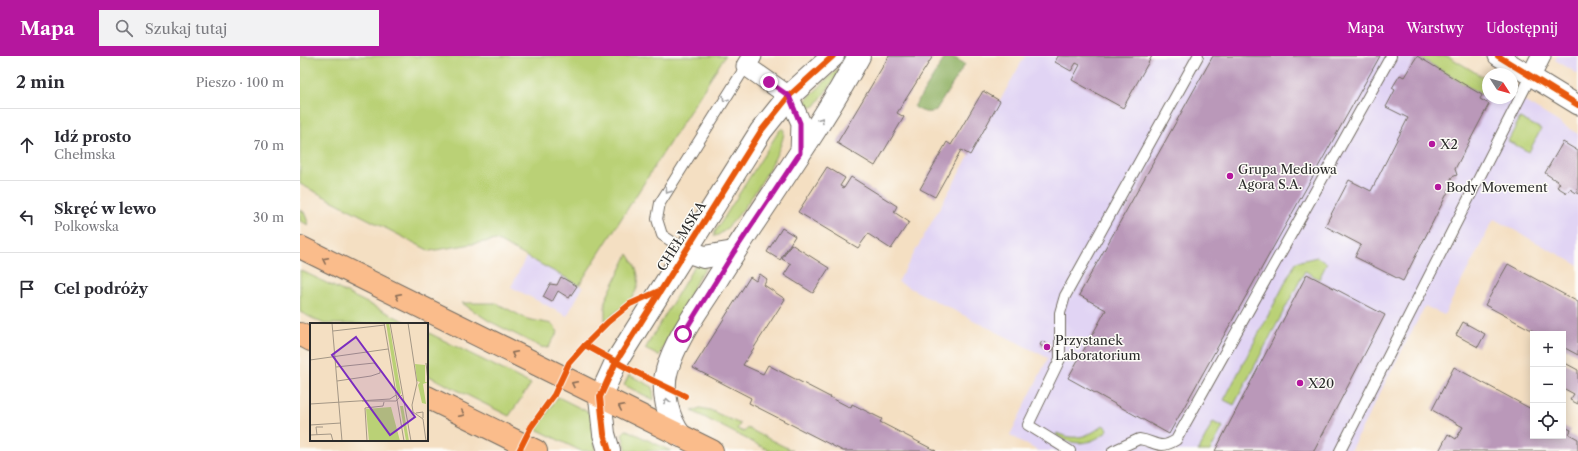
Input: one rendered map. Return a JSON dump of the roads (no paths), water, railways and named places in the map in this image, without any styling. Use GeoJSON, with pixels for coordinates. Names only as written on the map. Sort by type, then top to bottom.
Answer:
{"type":"FeatureCollection","features":[{"type":"Feature","properties":{"kind":"main road"},"geometry":{"type":"LineString","coordinates":[[300,247],[600,397],[712,451]]}},
{"type":"Feature","properties":{"kind":"main road"},"geometry":{"type":"LineString","coordinates":[[300,334],[310,339]]}},
{"type":"Feature","properties":{"kind":"main road"},"geometry":{"type":"LineString","coordinates":[[428,397],[536,451]]}},
{"type":"Feature","properties":{"kind":"street","name":"CHEŁMSKA"},"geometry":{"type":"LineString","coordinates":[[600,397],[616,362],[761,131],[789,96],[833,56]]}},
{"type":"Feature","properties":{"kind":"street"},"geometry":{"type":"LineString","coordinates":[[681,436],[672,421],[665,386],[666,371],[683,334],[734,252],[800,153],[859,56]]}},
{"type":"Feature","properties":{"kind":"street"},"geometry":{"type":"LineString","coordinates":[[1498,56],[1578,105]]}},
{"type":"Feature","properties":{"kind":"street"},"geometry":{"type":"LineString","coordinates":[[1531,76],[1541,56]]}},
{"type":"Feature","properties":{"kind":"street"},"geometry":{"type":"LineString","coordinates":[[749,61],[789,96],[800,123],[800,153]]}},
{"type":"Feature","properties":{"kind":"street"},"geometry":{"type":"LineString","coordinates":[[686,251],[704,258],[734,252]]}},
{"type":"Feature","properties":{"kind":"street"},"geometry":{"type":"LineString","coordinates":[[600,397],[604,434],[609,451]]}},
{"type":"Feature","properties":{"kind":"lane"},"geometry":{"type":"LineString","coordinates":[[1070,451],[1028,425],[1060,359],[1061,305],[1127,182],[1198,56]]}},
{"type":"Feature","properties":{"kind":"lane"},"geometry":{"type":"LineString","coordinates":[[1113,451],[1139,439],[1158,447],[1167,446],[1176,440],[1391,56]]}},
{"type":"Feature","properties":{"kind":"lane"},"geometry":{"type":"LineString","coordinates":[[686,251],[662,235],[657,219],[660,203],[749,61]]}},
{"type":"Feature","properties":{"kind":"lane"},"geometry":{"type":"LineString","coordinates":[[1340,451],[1531,76]]}},
{"type":"Feature","properties":{"kind":"place","name":"X2"},"geometry":{"type":"Point","coordinates":[1432,144]}},
{"type":"Feature","properties":{"kind":"place","name":"Grupa Mediowa Agora S.A."},"geometry":{"type":"Point","coordinates":[1230,176]}},
{"type":"Feature","properties":{"kind":"place","name":"Body Movement"},"geometry":{"type":"Point","coordinates":[1438,187]}},
{"type":"Feature","properties":{"kind":"place","name":"Przystanek Laboratorium"},"geometry":{"type":"Point","coordinates":[1047,347]}},
{"type":"Feature","properties":{"kind":"place","name":"X20"},"geometry":{"type":"Point","coordinates":[1300,383]}}]}
